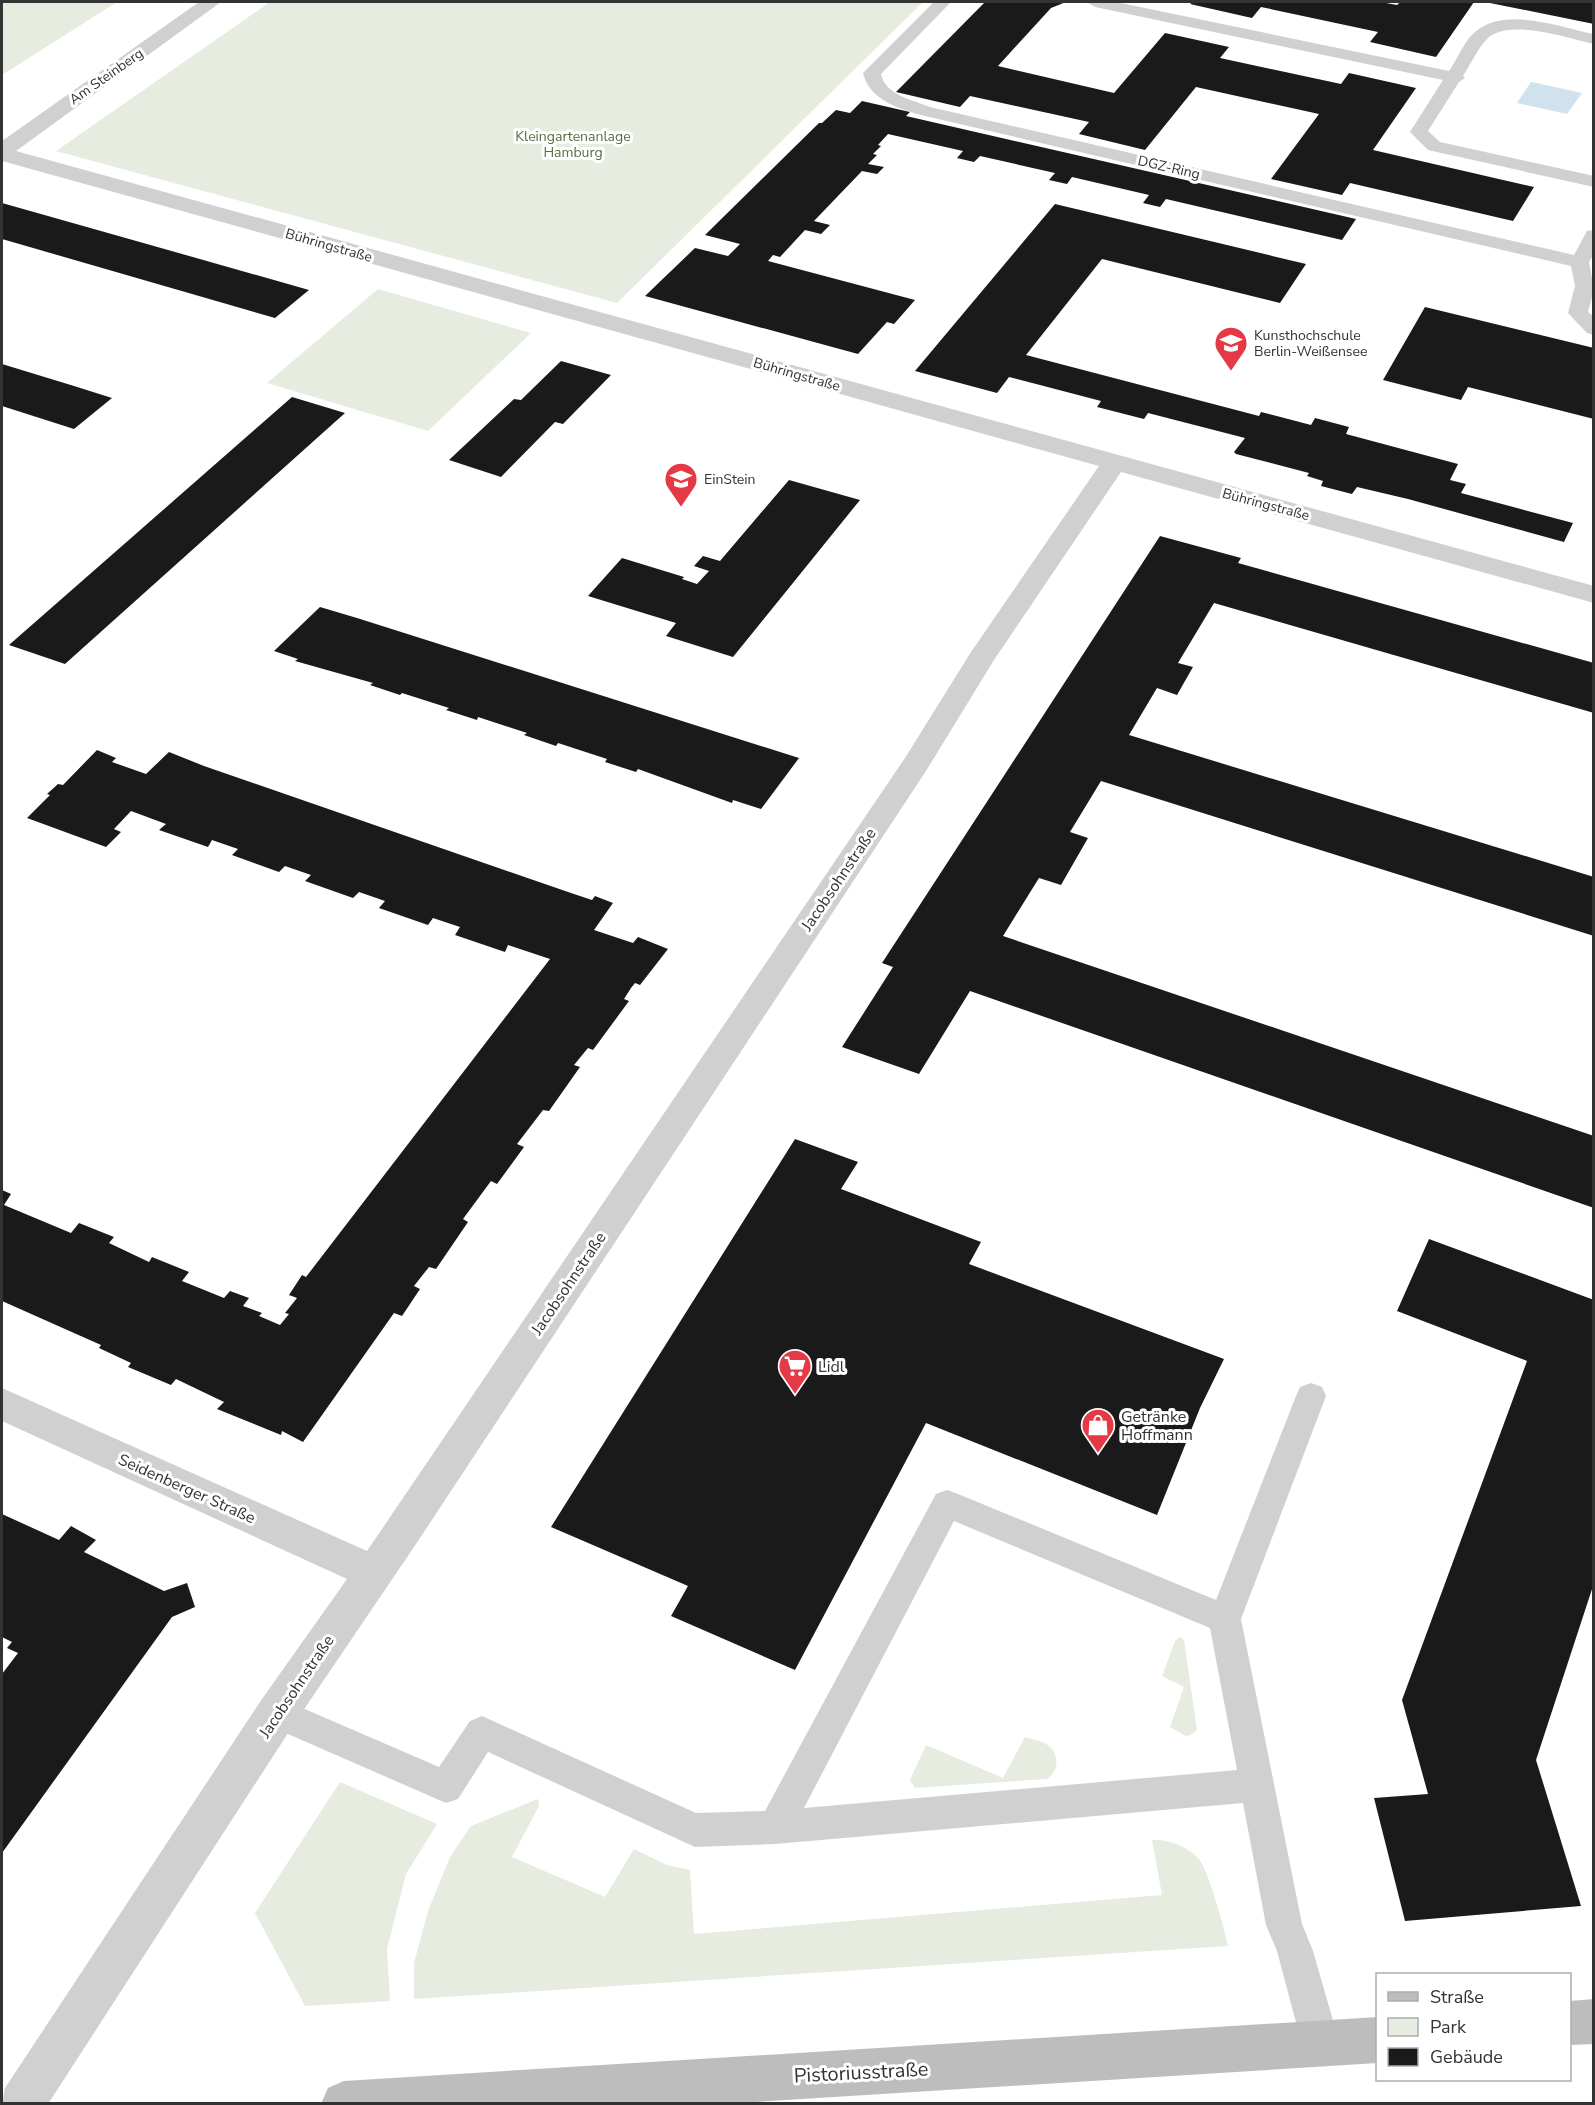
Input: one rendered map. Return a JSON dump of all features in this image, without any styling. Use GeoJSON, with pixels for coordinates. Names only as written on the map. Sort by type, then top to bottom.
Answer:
{"type":"FeatureCollection","features":[{"type":"Feature","properties":{"kind":"street","name":"Am Steinberg"},"geometry":{"type":"LineString","coordinates":[[2,152],[211,2]]}},
{"type":"Feature","properties":{"kind":"street","name":"Bühringstraße"},"geometry":{"type":"LineString","coordinates":[[2,152],[1593,595]]}},
{"type":"Feature","properties":{"kind":"street","name":"Jacobsohnstraße"},"geometry":{"type":"LineString","coordinates":[[21,2103],[277,1713],[402,1532],[916,764],[981,657],[1114,463]]}},
{"type":"Feature","properties":{"kind":"street","name":"Seidenberger Straße"},"geometry":{"type":"LineString","coordinates":[[2,1404],[373,1572]]}},
{"type":"Feature","properties":{"kind":"street"},"geometry":{"type":"LineString","coordinates":[[1571,2023],[1593,2021]]}},
{"type":"Feature","properties":{"kind":"street","name":"Pistoriusstraße"},"geometry":{"type":"LineString","coordinates":[[344,2103],[1376,2040]]}},
{"type":"Feature","properties":{"kind":"lane","name":"DGZ-Ring"},"geometry":{"type":"LineString","coordinates":[[943,2],[872,73],[872,80],[881,92],[926,111],[1580,262]]}},
{"type":"Feature","properties":{"kind":"lane"},"geometry":{"type":"LineString","coordinates":[[1095,2],[1456,78]]}},
{"type":"Feature","properties":{"kind":"lane"},"geometry":{"type":"LineString","coordinates":[[1593,39],[1520,24],[1496,27],[1480,36],[1456,78],[1419,132],[1434,146],[1593,182]]}},
{"type":"Feature","properties":{"kind":"lane"},"geometry":{"type":"LineString","coordinates":[[1593,235],[1580,262],[1585,286],[1578,313],[1593,329]]}},
{"type":"Feature","properties":{"kind":"lane"},"geometry":{"type":"LineString","coordinates":[[1311,1396],[1225,1619],[1284,1925],[1296,1951],[1322,2045]]}},
{"type":"Feature","properties":{"kind":"lane"},"geometry":{"type":"LineString","coordinates":[[775,1827],[947,1504],[1225,1619]]}},
{"type":"Feature","properties":{"kind":"lane"},"geometry":{"type":"LineString","coordinates":[[277,1713],[446,1787],[482,1732],[695,1830],[775,1827],[1258,1785]]}},
{"type":"Feature","properties":{"kind":"green space"},"geometry":{"type":"Polygon","coordinates":[[[2,2],[117,2],[2,75],[2,2]]]}},
{"type":"Feature","properties":{"kind":"green space","name":"Kleingartenanlage Hamburg"},"geometry":{"type":"Polygon","coordinates":[[[270,2],[923,2],[617,303],[56,151],[270,2]]]}},
{"type":"Feature","properties":{"kind":"green space"},"geometry":{"type":"Polygon","coordinates":[[[378,289],[531,333],[428,431],[267,383],[378,289]]]}},
{"type":"Feature","properties":{"kind":"green space"},"geometry":{"type":"Polygon","coordinates":[[[1180,1637],[1184,1640],[1197,1730],[1186,1736],[1170,1727],[1184,1687],[1162,1676],[1175,1641],[1180,1637]]]}},
{"type":"Feature","properties":{"kind":"green space"},"geometry":{"type":"Polygon","coordinates":[[[1025,1737],[1044,1743],[1053,1750],[1056,1760],[1055,1770],[1047,1779],[915,1788],[910,1780],[926,1745],[1003,1778],[1025,1737]]]}},
{"type":"Feature","properties":{"kind":"green space"},"geometry":{"type":"Polygon","coordinates":[[[340,1782],[437,1824],[406,1874],[387,1949],[390,2001],[305,2006],[255,1913],[340,1782]]]}},
{"type":"Feature","properties":{"kind":"green space"},"geometry":{"type":"Polygon","coordinates":[[[538,1799],[539,1806],[512,1857],[605,1897],[634,1849],[667,1865],[690,1870],[694,1934],[1162,1895],[1152,1840],[1158,1840],[1183,1847],[1198,1858],[1202,1864],[1216,1900],[1228,1946],[414,1999],[414,1963],[428,1911],[450,1857],[471,1826],[538,1799]]]}},
{"type":"Feature","properties":{"kind":"water"},"geometry":{"type":"Polygon","coordinates":[[[1531,82],[1582,93],[1567,114],[1517,103],[1531,82]]]}},
{"type":"Feature","properties":{"kind":"building"},"geometry":{"type":"Polygon","coordinates":[[[985,2],[1066,2],[1051,8],[998,66],[1114,93],[1165,33],[1229,47],[1220,58],[1341,84],[1349,73],[1416,88],[1373,150],[1534,187],[1513,221],[1350,183],[1342,195],[1271,179],[1319,114],[1196,87],[1145,150],[1079,134],[1089,122],[970,96],[960,107],[896,92],[985,2]]]}},
{"type":"Feature","properties":{"kind":"building"},"geometry":{"type":"Polygon","coordinates":[[[1193,2],[1381,2],[1397,5],[1400,2],[1474,2],[1436,57],[1370,42],[1378,32],[1261,7],[1252,18],[1190,4],[1193,2]]]}},
{"type":"Feature","properties":{"kind":"building"},"geometry":{"type":"Polygon","coordinates":[[[1594,2],[1594,24],[1490,3],[1594,2]]]}},
{"type":"Feature","properties":{"kind":"building"},"geometry":{"type":"Polygon","coordinates":[[[862,101],[910,112],[906,116],[1356,219],[1342,240],[1166,199],[1160,207],[1143,203],[1149,195],[1072,177],[1067,184],[1049,180],[1055,173],[980,156],[974,162],[957,158],[963,151],[888,134],[873,154],[877,155],[868,164],[884,167],[877,174],[862,171],[814,221],[830,225],[821,234],[805,230],[780,257],[773,255],[768,261],[915,300],[894,324],[887,322],[858,354],[645,296],[695,248],[728,256],[740,244],[705,235],[819,123],[822,123],[836,110],[850,113],[862,101]]]}},
{"type":"Feature","properties":{"kind":"building"},"geometry":{"type":"Polygon","coordinates":[[[2,203],[309,290],[275,318],[2,239],[2,203]]]}},
{"type":"Feature","properties":{"kind":"building"},"geometry":{"type":"Polygon","coordinates":[[[1055,204],[1306,264],[1280,303],[1102,259],[1026,355],[1259,416],[1261,412],[1311,425],[1315,418],[1349,427],[1346,434],[1458,464],[1450,480],[1466,484],[1461,493],[1573,523],[1564,542],[1357,487],[1352,494],[1321,486],[1323,481],[1307,476],[1309,473],[1236,454],[1234,452],[1245,438],[1148,413],[1144,419],[1097,407],[1101,401],[1009,377],[997,393],[915,371],[1055,204]]]}},
{"type":"Feature","properties":{"kind":"building"},"geometry":{"type":"Polygon","coordinates":[[[1425,307],[1594,348],[1594,419],[1468,387],[1461,400],[1383,380],[1425,307]]]}},
{"type":"Feature","properties":{"kind":"building"},"geometry":{"type":"Polygon","coordinates":[[[561,361],[611,375],[563,424],[555,422],[501,477],[449,460],[514,399],[521,400],[561,361]]]}},
{"type":"Feature","properties":{"kind":"building"},"geometry":{"type":"Polygon","coordinates":[[[2,364],[112,398],[74,429],[2,406],[2,364]]]}},
{"type":"Feature","properties":{"kind":"building"},"geometry":{"type":"Polygon","coordinates":[[[292,397],[345,413],[65,664],[9,645],[292,397]]]}},
{"type":"Feature","properties":{"kind":"building"},"geometry":{"type":"Polygon","coordinates":[[[789,480],[860,500],[733,657],[666,636],[676,623],[588,596],[622,558],[684,577],[682,579],[697,584],[709,571],[694,566],[703,556],[720,561],[789,480]]]}},
{"type":"Feature","properties":{"kind":"building"},"geometry":{"type":"Polygon","coordinates":[[[1160,536],[1241,558],[1238,563],[1594,663],[1594,713],[1214,603],[1178,663],[1193,667],[1177,695],[1157,688],[1129,735],[1594,877],[1594,936],[1101,781],[1070,832],[1088,838],[1061,885],[1039,878],[1003,936],[1594,1136],[1594,1208],[970,991],[919,1074],[842,1047],[893,967],[882,963],[1160,536]]]}},
{"type":"Feature","properties":{"kind":"building"},"geometry":{"type":"Polygon","coordinates":[[[320,607],[799,758],[761,809],[733,800],[732,803],[638,769],[636,772],[605,762],[607,759],[558,743],[556,746],[524,735],[527,733],[478,717],[477,720],[446,710],[449,708],[402,693],[400,695],[370,685],[373,683],[295,661],[298,659],[274,651],[320,607]]]}},
{"type":"Feature","properties":{"kind":"building"},"geometry":{"type":"Polygon","coordinates":[[[97,750],[116,758],[112,762],[146,774],[169,752],[571,893],[592,900],[595,896],[613,903],[594,930],[633,943],[638,937],[668,949],[640,985],[635,983],[631,988],[624,999],[629,1001],[593,1050],[588,1048],[574,1065],[580,1067],[549,1111],[543,1110],[517,1144],[524,1147],[497,1184],[491,1181],[463,1219],[468,1222],[436,1269],[429,1267],[414,1286],[420,1289],[402,1316],[394,1313],[303,1442],[282,1431],[281,1435],[217,1409],[224,1402],[176,1379],[171,1385],[128,1367],[131,1363],[99,1348],[101,1345],[2,1301],[2,1190],[11,1194],[4,1205],[71,1233],[79,1223],[114,1237],[109,1243],[149,1262],[152,1257],[189,1272],[182,1281],[224,1298],[230,1291],[249,1298],[243,1306],[262,1313],[259,1316],[280,1325],[289,1314],[285,1313],[297,1298],[289,1295],[302,1275],[306,1277],[550,959],[508,945],[505,952],[455,935],[460,927],[433,918],[428,925],[379,908],[385,901],[359,892],[353,898],[305,881],[311,875],[285,866],[279,872],[232,855],[238,849],[212,840],[208,847],[159,830],[166,824],[131,811],[114,829],[121,832],[106,847],[27,818],[50,795],[47,794],[58,784],[63,785],[97,750]]]}},
{"type":"Feature","properties":{"kind":"building"},"geometry":{"type":"Polygon","coordinates":[[[795,1139],[858,1162],[841,1189],[981,1242],[969,1264],[1224,1359],[1200,1408],[1157,1515],[926,1423],[795,1670],[671,1616],[688,1586],[551,1527],[795,1139]]]}},
{"type":"Feature","properties":{"kind":"building"},"geometry":{"type":"Polygon","coordinates":[[[1429,1239],[1594,1300],[1594,1583],[1536,1760],[1581,1906],[1405,1921],[1374,1798],[1428,1794],[1402,1700],[1527,1361],[1397,1311],[1429,1239]]]}},
{"type":"Feature","properties":{"kind":"building"},"geometry":{"type":"Polygon","coordinates":[[[2,1514],[59,1540],[71,1526],[96,1540],[84,1552],[164,1591],[187,1583],[195,1607],[172,1617],[2,1853],[2,1674],[18,1653],[7,1648],[12,1642],[2,1637],[2,1514]]]}},
{"type":"Feature","properties":{"kind":"place","name":"Kunsthochschule Berlin-Weißensee"},"geometry":{"type":"Point","coordinates":[1231,372]}},
{"type":"Feature","properties":{"kind":"place","name":"EinStein"},"geometry":{"type":"Point","coordinates":[681,508]}},
{"type":"Feature","properties":{"kind":"place","name":"Lidl"},"geometry":{"type":"Point","coordinates":[795,1395]}},
{"type":"Feature","properties":{"kind":"place","name":"Getränke Hoffmann"},"geometry":{"type":"Point","coordinates":[1098,1454]}}]}
